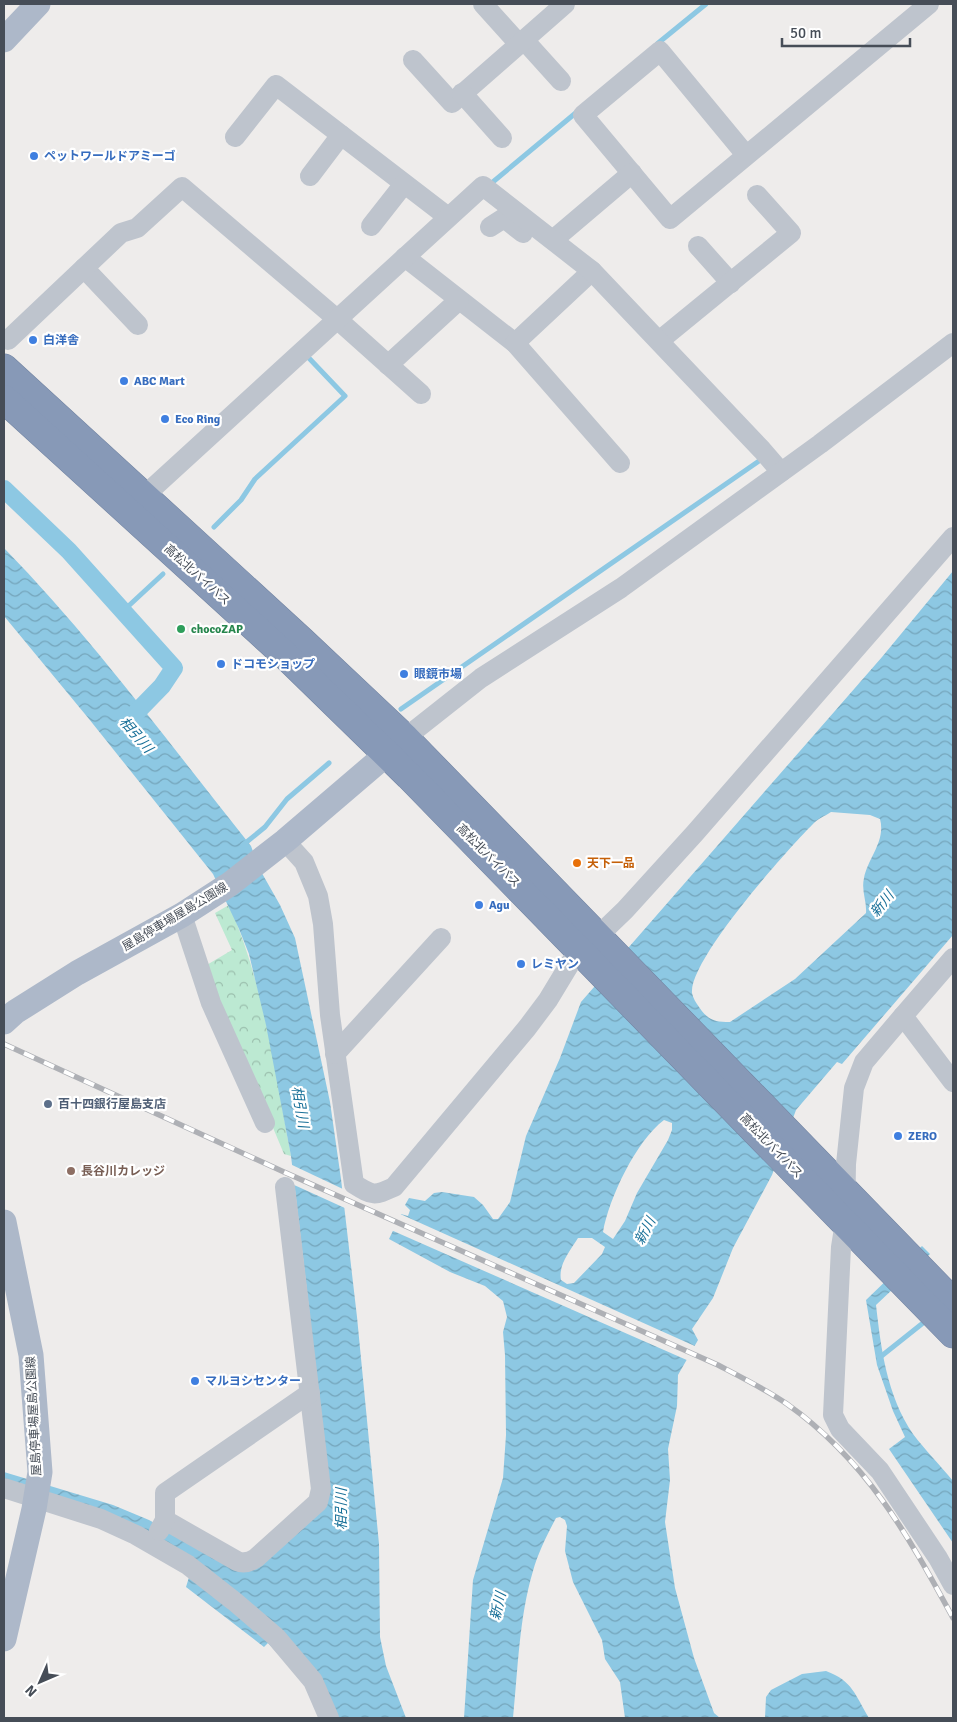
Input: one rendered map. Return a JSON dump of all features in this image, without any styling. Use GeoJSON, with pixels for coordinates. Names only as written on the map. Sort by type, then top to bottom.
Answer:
{"type":"FeatureCollection","features":[{"type":"Feature","properties":{"kind":"highway","name":"高松北バイパス"},"geometry":{"type":"LineString","coordinates":[[4,368],[302,640],[396,746],[840,1201],[953,1302]]}},
{"type":"Feature","properties":{"kind":"highway","name":"高松北バイパス"},"geometry":{"type":"LineString","coordinates":[[4,399],[286,656],[396,746]]}},
{"type":"Feature","properties":{"kind":"highway","name":"高松北バイパス"},"geometry":{"type":"LineString","coordinates":[[840,1201],[953,1334]]}},
{"type":"Feature","properties":{"kind":"main road"},"geometry":{"type":"LineString","coordinates":[[4,40],[38,4]]}},
{"type":"Feature","properties":{"kind":"main road","name":"屋島停車場屋島公園線"},"geometry":{"type":"LineString","coordinates":[[8,1017],[77,973],[212,897],[282,844],[396,746]]}},
{"type":"Feature","properties":{"kind":"main road","name":"屋島停車場屋島公園線"},"geometry":{"type":"LineString","coordinates":[[4,1222],[31,1355],[40,1472],[36,1498],[4,1639]]}},
{"type":"Feature","properties":{"kind":"street"},"geometry":{"type":"LineString","coordinates":[[483,4],[561,81]]}},
{"type":"Feature","properties":{"kind":"street"},"geometry":{"type":"LineString","coordinates":[[413,60],[452,103],[565,4]]}},
{"type":"Feature","properties":{"kind":"street"},"geometry":{"type":"LineString","coordinates":[[746,155],[660,52],[583,115],[670,219],[929,4]]}},
{"type":"Feature","properties":{"kind":"street"},"geometry":{"type":"LineString","coordinates":[[235,137],[276,85],[448,218]]}},
{"type":"Feature","properties":{"kind":"street"},"geometry":{"type":"LineString","coordinates":[[462,93],[502,138]]}},
{"type":"Feature","properties":{"kind":"street"},"geometry":{"type":"LineString","coordinates":[[310,176],[341,135]]}},
{"type":"Feature","properties":{"kind":"street"},"geometry":{"type":"LineString","coordinates":[[553,240],[632,174]]}},
{"type":"Feature","properties":{"kind":"street"},"geometry":{"type":"LineString","coordinates":[[371,226],[404,184]]}},
{"type":"Feature","properties":{"kind":"street"},"geometry":{"type":"LineString","coordinates":[[8,340],[121,233],[137,228],[182,186],[421,394]]}},
{"type":"Feature","properties":{"kind":"street"},"geometry":{"type":"LineString","coordinates":[[144,496],[483,186],[553,240],[590,280]]}},
{"type":"Feature","properties":{"kind":"street"},"geometry":{"type":"LineString","coordinates":[[659,341],[791,232],[756,196]]}},
{"type":"Feature","properties":{"kind":"street"},"geometry":{"type":"LineString","coordinates":[[490,227],[504,218],[590,280],[659,341],[762,450],[780,472]]}},
{"type":"Feature","properties":{"kind":"street"},"geometry":{"type":"LineString","coordinates":[[698,246],[731,282]]}},
{"type":"Feature","properties":{"kind":"street"},"geometry":{"type":"LineString","coordinates":[[405,257],[514,343],[620,464]]}},
{"type":"Feature","properties":{"kind":"street"},"geometry":{"type":"LineString","coordinates":[[84,268],[138,325]]}},
{"type":"Feature","properties":{"kind":"street"},"geometry":{"type":"LineString","coordinates":[[514,343],[590,280]]}},
{"type":"Feature","properties":{"kind":"street"},"geometry":{"type":"LineString","coordinates":[[388,365],[459,300]]}},
{"type":"Feature","properties":{"kind":"street"},"geometry":{"type":"LineString","coordinates":[[396,746],[481,678],[621,588],[953,343]]}},
{"type":"Feature","properties":{"kind":"street"},"geometry":{"type":"LineString","coordinates":[[282,844],[304,862],[318,896],[323,924],[330,1015],[354,1184],[370,1194],[381,1192],[394,1187],[526,1028],[548,1000],[565,971],[592,947],[695,833],[953,538]]}},
{"type":"Feature","properties":{"kind":"street"},"geometry":{"type":"LineString","coordinates":[[182,915],[211,1002],[265,1123]]}},
{"type":"Feature","properties":{"kind":"street"},"geometry":{"type":"LineString","coordinates":[[335,1054],[441,938]]}},
{"type":"Feature","properties":{"kind":"street"},"geometry":{"type":"LineString","coordinates":[[953,958],[864,1062],[854,1088],[840,1201],[841,1247],[833,1415],[840,1429],[880,1471],[938,1558],[953,1585]]}},
{"type":"Feature","properties":{"kind":"street"},"geometry":{"type":"LineString","coordinates":[[903,1016],[953,1082]]}},
{"type":"Feature","properties":{"kind":"street"},"geometry":{"type":"LineString","coordinates":[[4,1488],[101,1520],[158,1532],[242,1563],[250,1562],[256,1558],[318,1502],[321,1489],[285,1187]]}},
{"type":"Feature","properties":{"kind":"street"},"geometry":{"type":"LineString","coordinates":[[158,1532],[165,1493],[310,1393]]}},
{"type":"Feature","properties":{"kind":"street"},"geometry":{"type":"LineString","coordinates":[[158,1532],[192,1568],[276,1638],[313,1681],[329,1718]]}},
{"type":"Feature","properties":{"kind":"green space"},"geometry":{"type":"Polygon","coordinates":[[[229,905],[241,935],[260,997],[274,1060],[291,1156],[284,1154],[205,966],[232,950],[215,913],[229,905]]]}},
{"type":"Feature","properties":{"kind":"water","name":"相引川"},"geometry":{"type":"Polygon","coordinates":[[[4,548],[100,656],[251,846],[259,868],[280,905],[295,938],[330,1102],[341,1179],[357,1317],[379,1544],[380,1637],[386,1666],[406,1718],[336,1718],[268,1643],[264,1647],[186,1587],[194,1561],[4,1482],[4,1472],[113,1505],[149,1520],[234,1567],[317,1509],[310,1317],[291,1156],[266,1025],[249,954],[213,874],[4,616],[4,548]]]}},
{"type":"Feature","properties":{"kind":"water","name":"新川"},"geometry":{"type":"Polygon","coordinates":[[[953,571],[953,935],[842,1064],[837,1062],[796,1110],[772,1175],[733,1248],[713,1298],[692,1329],[698,1340],[678,1375],[677,1406],[668,1449],[670,1480],[665,1522],[675,1588],[694,1658],[714,1713],[720,1718],[625,1718],[620,1682],[605,1659],[602,1640],[573,1582],[565,1551],[567,1526],[565,1520],[560,1517],[556,1518],[543,1544],[528,1589],[520,1644],[513,1718],[464,1718],[473,1580],[503,1478],[506,1435],[503,1332],[507,1317],[503,1301],[485,1286],[450,1272],[389,1239],[401,1214],[408,1216],[410,1210],[405,1205],[409,1198],[425,1201],[434,1193],[442,1192],[474,1197],[483,1205],[493,1219],[498,1219],[510,1202],[526,1136],[560,1058],[581,1002],[882,657],[953,571]],[[831,812],[814,823],[762,880],[706,956],[695,977],[692,993],[702,1011],[709,1017],[716,1021],[730,1022],[795,979],[866,913],[863,883],[881,835],[880,819],[870,815],[831,812]],[[664,1120],[654,1129],[625,1171],[611,1203],[603,1232],[613,1239],[625,1221],[637,1193],[668,1140],[672,1130],[672,1123],[664,1120]],[[578,1238],[565,1258],[561,1269],[561,1280],[567,1284],[574,1283],[602,1254],[605,1247],[592,1238],[578,1238]]]}},
{"type":"Feature","properties":{"kind":"water"},"geometry":{"type":"Polygon","coordinates":[[[922,1246],[930,1254],[876,1305],[883,1355],[897,1404],[913,1434],[953,1481],[953,1543],[889,1449],[905,1437],[893,1411],[877,1365],[866,1300],[922,1246]]]}},
{"type":"Feature","properties":{"kind":"water"},"geometry":{"type":"Polygon","coordinates":[[[826,1671],[848,1684],[869,1718],[765,1718],[766,1697],[771,1690],[802,1674],[826,1671]]]}},
{"type":"Feature","properties":{"kind":"pier"},"geometry":{"type":"Polygon","coordinates":[[[290,1164],[345,1190],[347,1209],[292,1184],[290,1164]]]}},
{"type":"Feature","properties":{"kind":"pier"},"geometry":{"type":"Polygon","coordinates":[[[398,1213],[697,1347],[689,1361],[391,1230],[398,1213]]]}},
{"type":"Feature","properties":{"kind":"waterway"},"geometry":{"type":"LineString","coordinates":[[657,44],[706,4]]}},
{"type":"Feature","properties":{"kind":"waterway"},"geometry":{"type":"LineString","coordinates":[[488,186],[578,111]]}},
{"type":"Feature","properties":{"kind":"waterway"},"geometry":{"type":"LineString","coordinates":[[214,527],[241,500],[255,479],[345,396],[306,355]]}},
{"type":"Feature","properties":{"kind":"waterway"},"geometry":{"type":"LineString","coordinates":[[401,709],[759,461]]}},
{"type":"Feature","properties":{"kind":"waterway","name":"相引川"},"geometry":{"type":"LineString","coordinates":[[4,489],[69,551],[174,668],[162,686],[125,724]]}},
{"type":"Feature","properties":{"kind":"waterway"},"geometry":{"type":"LineString","coordinates":[[122,612],[163,574]]}},
{"type":"Feature","properties":{"kind":"waterway"},"geometry":{"type":"LineString","coordinates":[[243,845],[265,827],[287,799],[329,763]]}},
{"type":"Feature","properties":{"kind":"waterway"},"geometry":{"type":"LineString","coordinates":[[879,1359],[928,1319]]}},
{"type":"Feature","properties":{"kind":"railway"},"geometry":{"type":"LineString","coordinates":[[4,1044],[284,1172],[718,1365],[770,1393],[815,1426],[840,1449],[862,1474],[902,1529],[953,1618]]}},
{"type":"Feature","properties":{"kind":"place","name":"ペットワールドアミーゴ"},"geometry":{"type":"Point","coordinates":[34,156]}},
{"type":"Feature","properties":{"kind":"place","name":"白洋舎"},"geometry":{"type":"Point","coordinates":[33,340]}},
{"type":"Feature","properties":{"kind":"place","name":"ABC Mart"},"geometry":{"type":"Point","coordinates":[124,381]}},
{"type":"Feature","properties":{"kind":"place","name":"Eco Ring"},"geometry":{"type":"Point","coordinates":[165,419]}},
{"type":"Feature","properties":{"kind":"place","name":"chocoZAP"},"geometry":{"type":"Point","coordinates":[181,629]}},
{"type":"Feature","properties":{"kind":"place","name":"ドコモショップ"},"geometry":{"type":"Point","coordinates":[221,664]}},
{"type":"Feature","properties":{"kind":"place","name":"眼鏡市場"},"geometry":{"type":"Point","coordinates":[404,674]}},
{"type":"Feature","properties":{"kind":"place","name":"天下一品"},"geometry":{"type":"Point","coordinates":[577,863]}},
{"type":"Feature","properties":{"kind":"place","name":"Agu"},"geometry":{"type":"Point","coordinates":[479,905]}},
{"type":"Feature","properties":{"kind":"place","name":"レミヤン"},"geometry":{"type":"Point","coordinates":[521,964]}},
{"type":"Feature","properties":{"kind":"place","name":"百十四銀行屋島支店"},"geometry":{"type":"Point","coordinates":[48,1104]}},
{"type":"Feature","properties":{"kind":"place","name":"ZERO"},"geometry":{"type":"Point","coordinates":[898,1136]}},
{"type":"Feature","properties":{"kind":"place","name":"長谷川カレッジ"},"geometry":{"type":"Point","coordinates":[71,1171]}},
{"type":"Feature","properties":{"kind":"place","name":"マルヨシセンター"},"geometry":{"type":"Point","coordinates":[195,1381]}}]}
